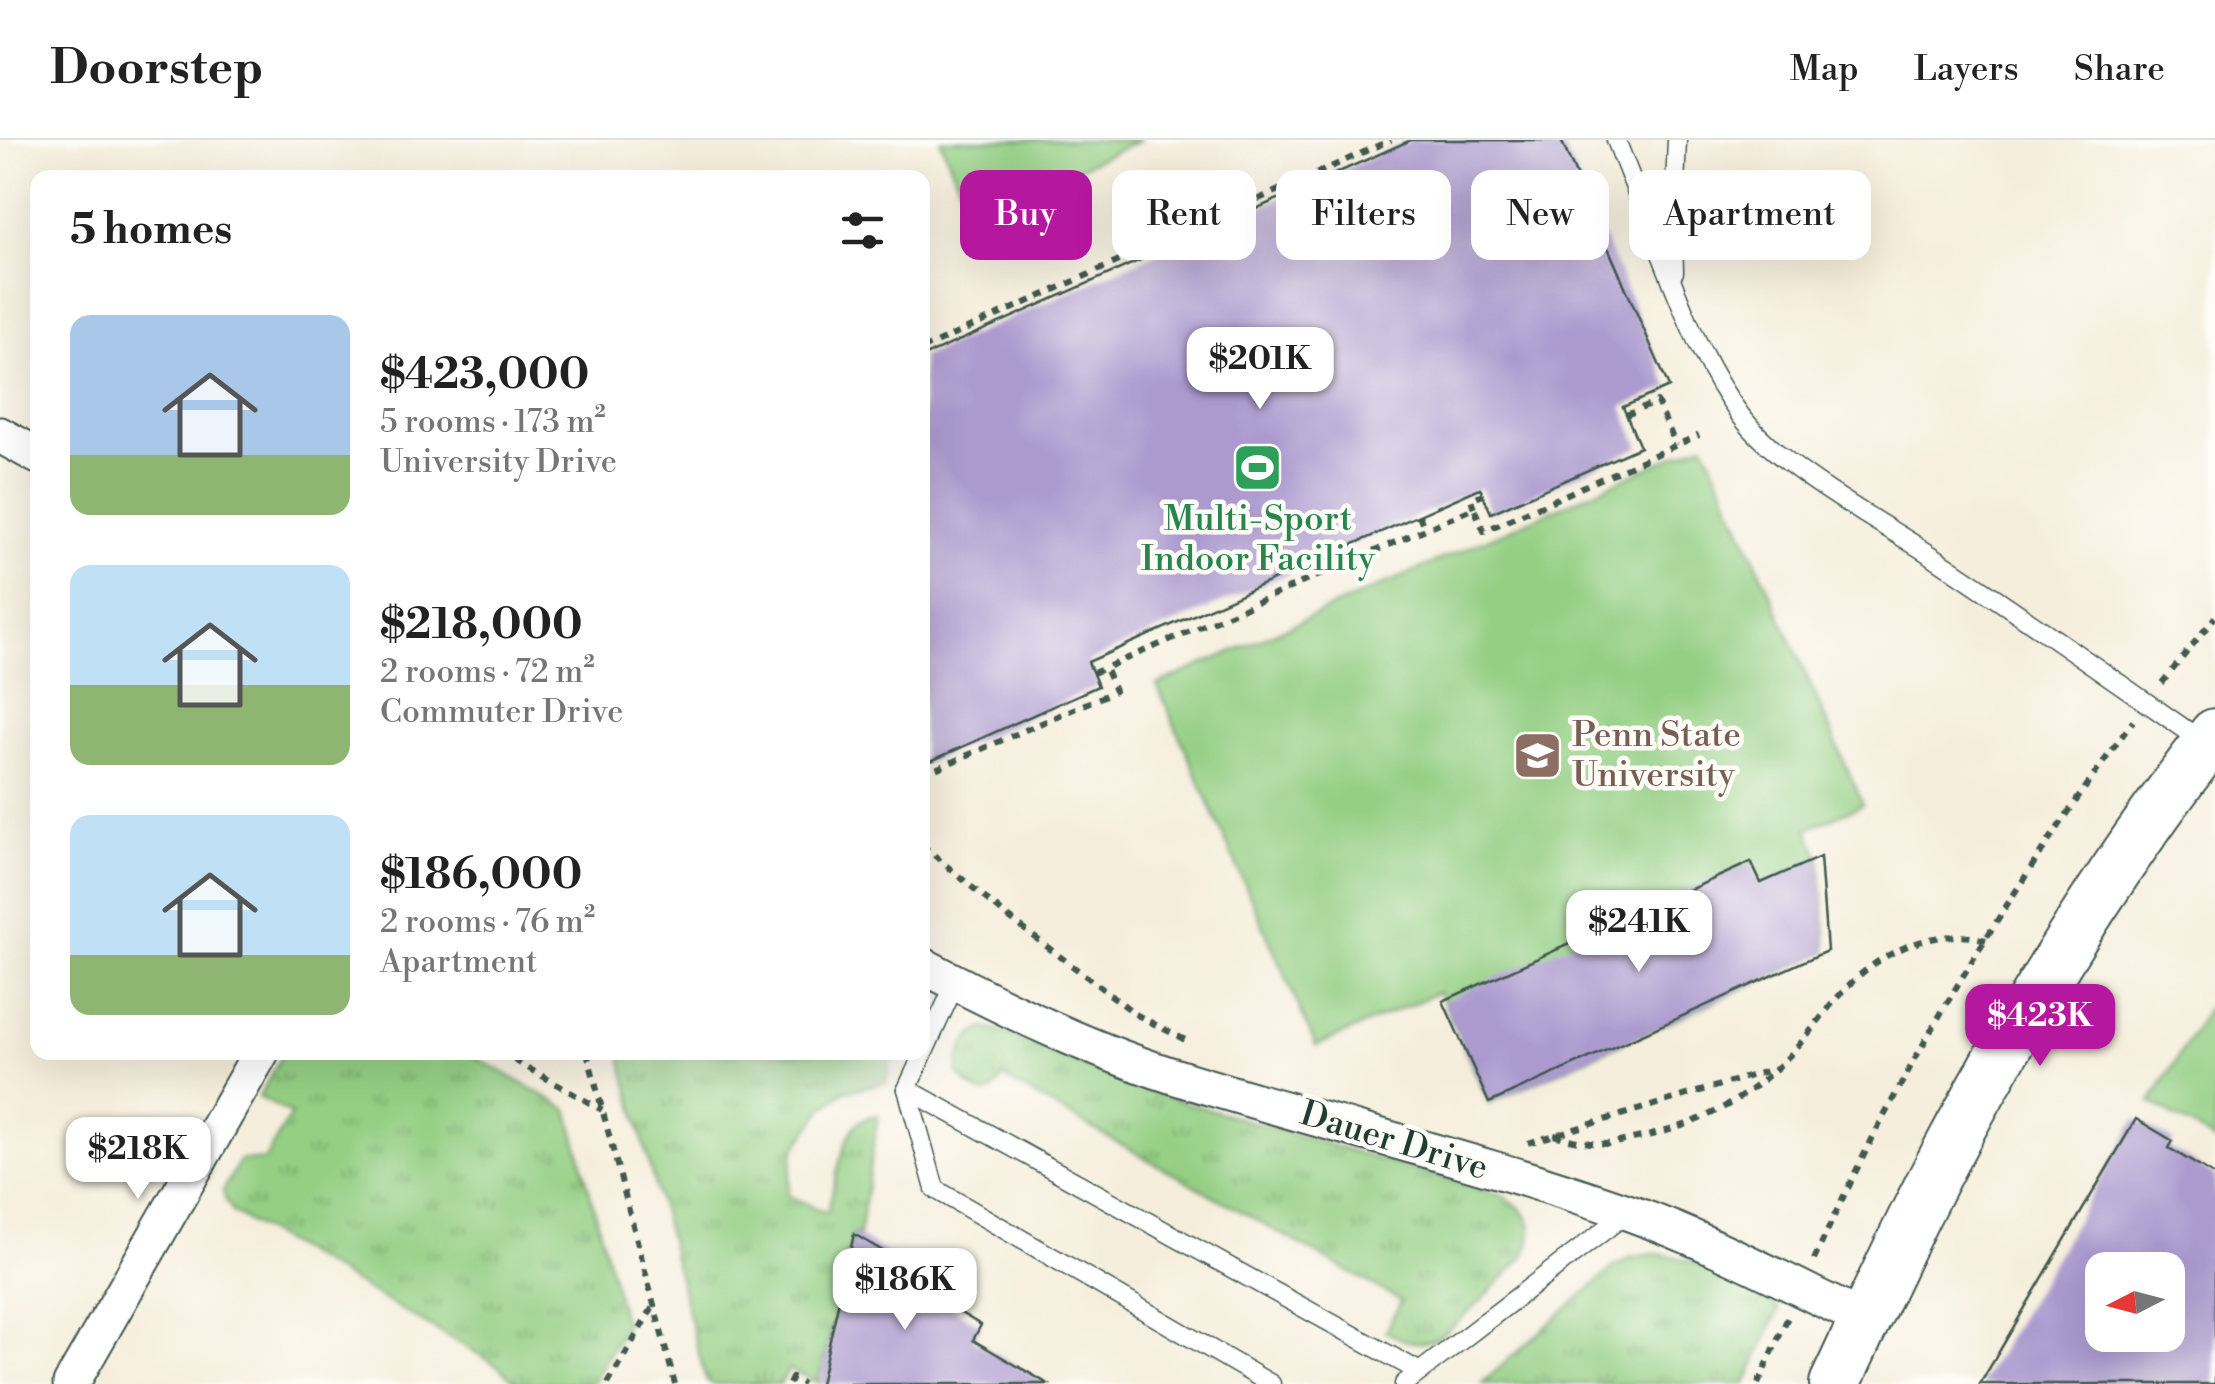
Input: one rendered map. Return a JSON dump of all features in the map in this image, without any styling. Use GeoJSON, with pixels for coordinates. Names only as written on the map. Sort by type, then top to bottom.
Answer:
{"type":"FeatureCollection","features":[{"type":"Feature","properties":{"kind":"main road"},"geometry":{"type":"LineString","coordinates":[[1835,1384],[1940,1166],[2010,1040],[2109,881],[2211,739]]}},
{"type":"Feature","properties":{"kind":"street"},"geometry":{"type":"LineString","coordinates":[[0,435],[30,452]]}},
{"type":"Feature","properties":{"kind":"street","name":"Dauer Drive"},"geometry":{"type":"LineString","coordinates":[[930,969],[1032,1020],[1184,1080],[1628,1212],[1690,1236],[1865,1320]]}},
{"type":"Feature","properties":{"kind":"street"},"geometry":{"type":"LineString","coordinates":[[70,1384],[256,1060]]}},
{"type":"Feature","properties":{"kind":"lane"},"geometry":{"type":"LineString","coordinates":[[1616,140],[1700,350],[1744,420],[1810,478],[1938,559],[2148,702],[2211,739]]}},
{"type":"Feature","properties":{"kind":"lane"},"geometry":{"type":"LineString","coordinates":[[1675,288],[1673,232],[1678,140]]}},
{"type":"Feature","properties":{"kind":"lane"},"geometry":{"type":"LineString","coordinates":[[930,1039],[956,982]]}},
{"type":"Feature","properties":{"kind":"lane"},"geometry":{"type":"LineString","coordinates":[[920,1060],[907,1089],[935,1189],[1271,1384]]}},
{"type":"Feature","properties":{"kind":"lane"},"geometry":{"type":"LineString","coordinates":[[907,1089],[1420,1372]]}},
{"type":"Feature","properties":{"kind":"lane"},"geometry":{"type":"LineString","coordinates":[[1404,1384],[1628,1212]]}},
{"type":"Feature","properties":{"kind":"path"},"geometry":{"type":"LineString","coordinates":[[930,345],[1391,140]]}},
{"type":"Feature","properties":{"kind":"path"},"geometry":{"type":"LineString","coordinates":[[1626,416],[1655,398],[1676,444]]}},
{"type":"Feature","properties":{"kind":"path"},"geometry":{"type":"LineString","coordinates":[[1483,494],[1470,499],[1484,532],[1699,434]]}},
{"type":"Feature","properties":{"kind":"path"},"geometry":{"type":"LineString","coordinates":[[1093,673],[1474,508]]}},
{"type":"Feature","properties":{"kind":"path"},"geometry":{"type":"LineString","coordinates":[[1419,515],[1425,530]]}},
{"type":"Feature","properties":{"kind":"path"},"geometry":{"type":"LineString","coordinates":[[1190,616],[1195,629]]}},
{"type":"Feature","properties":{"kind":"path"},"geometry":{"type":"LineString","coordinates":[[2169,673],[2215,617]]}},
{"type":"Feature","properties":{"kind":"path"},"geometry":{"type":"LineString","coordinates":[[930,772],[1115,691],[1105,668]]}},
{"type":"Feature","properties":{"kind":"path"},"geometry":{"type":"LineString","coordinates":[[1816,1256],[1902,1082],[1959,982],[2046,844],[2126,731]]}},
{"type":"Feature","properties":{"kind":"path"},"geometry":{"type":"LineString","coordinates":[[964,746],[968,755]]}},
{"type":"Feature","properties":{"kind":"path"},"geometry":{"type":"LineString","coordinates":[[930,853],[1137,1015],[1194,1044]]}},
{"type":"Feature","properties":{"kind":"path"},"geometry":{"type":"LineString","coordinates":[[1554,1135],[1608,1144],[1660,1133],[1711,1116],[1777,1068],[1854,980],[1876,963],[1946,935],[1986,940]]}},
{"type":"Feature","properties":{"kind":"path"},"geometry":{"type":"LineString","coordinates":[[514,1060],[602,1110]]}},
{"type":"Feature","properties":{"kind":"path"},"geometry":{"type":"LineString","coordinates":[[589,1060],[674,1381],[685,1384]]}},
{"type":"Feature","properties":{"kind":"path"},"geometry":{"type":"LineString","coordinates":[[1522,1145],[1777,1068]]}},
{"type":"Feature","properties":{"kind":"path"},"geometry":{"type":"LineString","coordinates":[[608,1384],[654,1304]]}},
{"type":"Feature","properties":{"kind":"path"},"geometry":{"type":"LineString","coordinates":[[1758,1384],[1786,1322]]}},
{"type":"Feature","properties":{"kind":"path"},"geometry":{"type":"LineString","coordinates":[[789,1384],[792,1378],[803,1384]]}},
{"type":"Feature","properties":{"kind":"green space"},"geometry":{"type":"Polygon","coordinates":[[[940,140],[1141,140],[1073,170],[960,170],[960,187],[940,140]]]}},
{"type":"Feature","properties":{"kind":"green space"},"geometry":{"type":"Polygon","coordinates":[[[1704,443],[1863,804],[1808,829],[1820,857],[1827,951],[1489,1103],[1439,992],[1316,1046],[1157,685],[1704,443]]]}},
{"type":"Feature","properties":{"kind":"green space"},"geometry":{"type":"Polygon","coordinates":[[[2215,995],[2215,1141],[2151,1102],[2215,995]]]}},
{"type":"Feature","properties":{"kind":"green space"},"geometry":{"type":"Polygon","coordinates":[[[985,1028],[1137,1088],[1504,1196],[1520,1208],[1529,1222],[1531,1237],[1524,1257],[1464,1317],[1439,1336],[1423,1342],[1401,1339],[1385,1331],[1401,1301],[1003,1077],[992,1091],[977,1091],[958,1074],[958,1066],[968,1041],[985,1028]]]}},
{"type":"Feature","properties":{"kind":"green space"},"geometry":{"type":"Polygon","coordinates":[[[279,1060],[480,1060],[568,1109],[625,1326],[592,1384],[518,1384],[497,1365],[234,1213],[223,1191],[240,1160],[264,1161],[291,1114],[259,1097],[279,1060]]]}},
{"type":"Feature","properties":{"kind":"green space"},"geometry":{"type":"Polygon","coordinates":[[[622,1060],[891,1060],[886,1083],[844,1091],[823,1109],[794,1150],[787,1195],[827,1213],[851,1132],[861,1121],[878,1115],[859,1236],[853,1234],[818,1383],[789,1369],[780,1384],[706,1381],[622,1060]]]}},
{"type":"Feature","properties":{"kind":"green space"},"geometry":{"type":"Polygon","coordinates":[[[1655,1254],[1686,1260],[1720,1274],[1779,1309],[1746,1384],[1481,1384],[1615,1266],[1632,1257],[1655,1254]]]}},
{"type":"Feature","properties":{"kind":"building","name":"Multi-Sport Indoor Facility"},"geometry":{"type":"Polygon","coordinates":[[[1411,140],[1561,140],[1574,170],[1471,170],[1471,260],[1609,260],[1609,250],[1669,387],[1623,407],[1640,447],[1491,513],[1480,488],[1088,662],[1098,686],[930,761],[930,353],[1141,260],[1256,260],[1256,209],[1276,200],[1276,260],[1451,260],[1451,170],[1343,170],[1411,140]]]}},
{"type":"Feature","properties":{"kind":"building"},"geometry":{"type":"Polygon","coordinates":[[[1820,857],[1827,951],[1489,1103],[1443,1001],[1751,862],[1761,883],[1820,857]]]}},
{"type":"Feature","properties":{"kind":"building"},"geometry":{"type":"Polygon","coordinates":[[[2136,1119],[2173,1141],[2169,1148],[2215,1176],[2215,1384],[1980,1384],[2136,1119]]]}},
{"type":"Feature","properties":{"kind":"building"},"geometry":{"type":"Polygon","coordinates":[[[854,1234],[898,1260],[891,1272],[981,1325],[973,1340],[1048,1384],[820,1384],[854,1234]]]}},
{"type":"Feature","properties":{"kind":"place","name":"Multi-Sport Indoor Facility"},"geometry":{"type":"Point","coordinates":[1258,467]}},
{"type":"Feature","properties":{"kind":"place","name":"Penn State University"},"geometry":{"type":"Point","coordinates":[1537,755]}}]}
